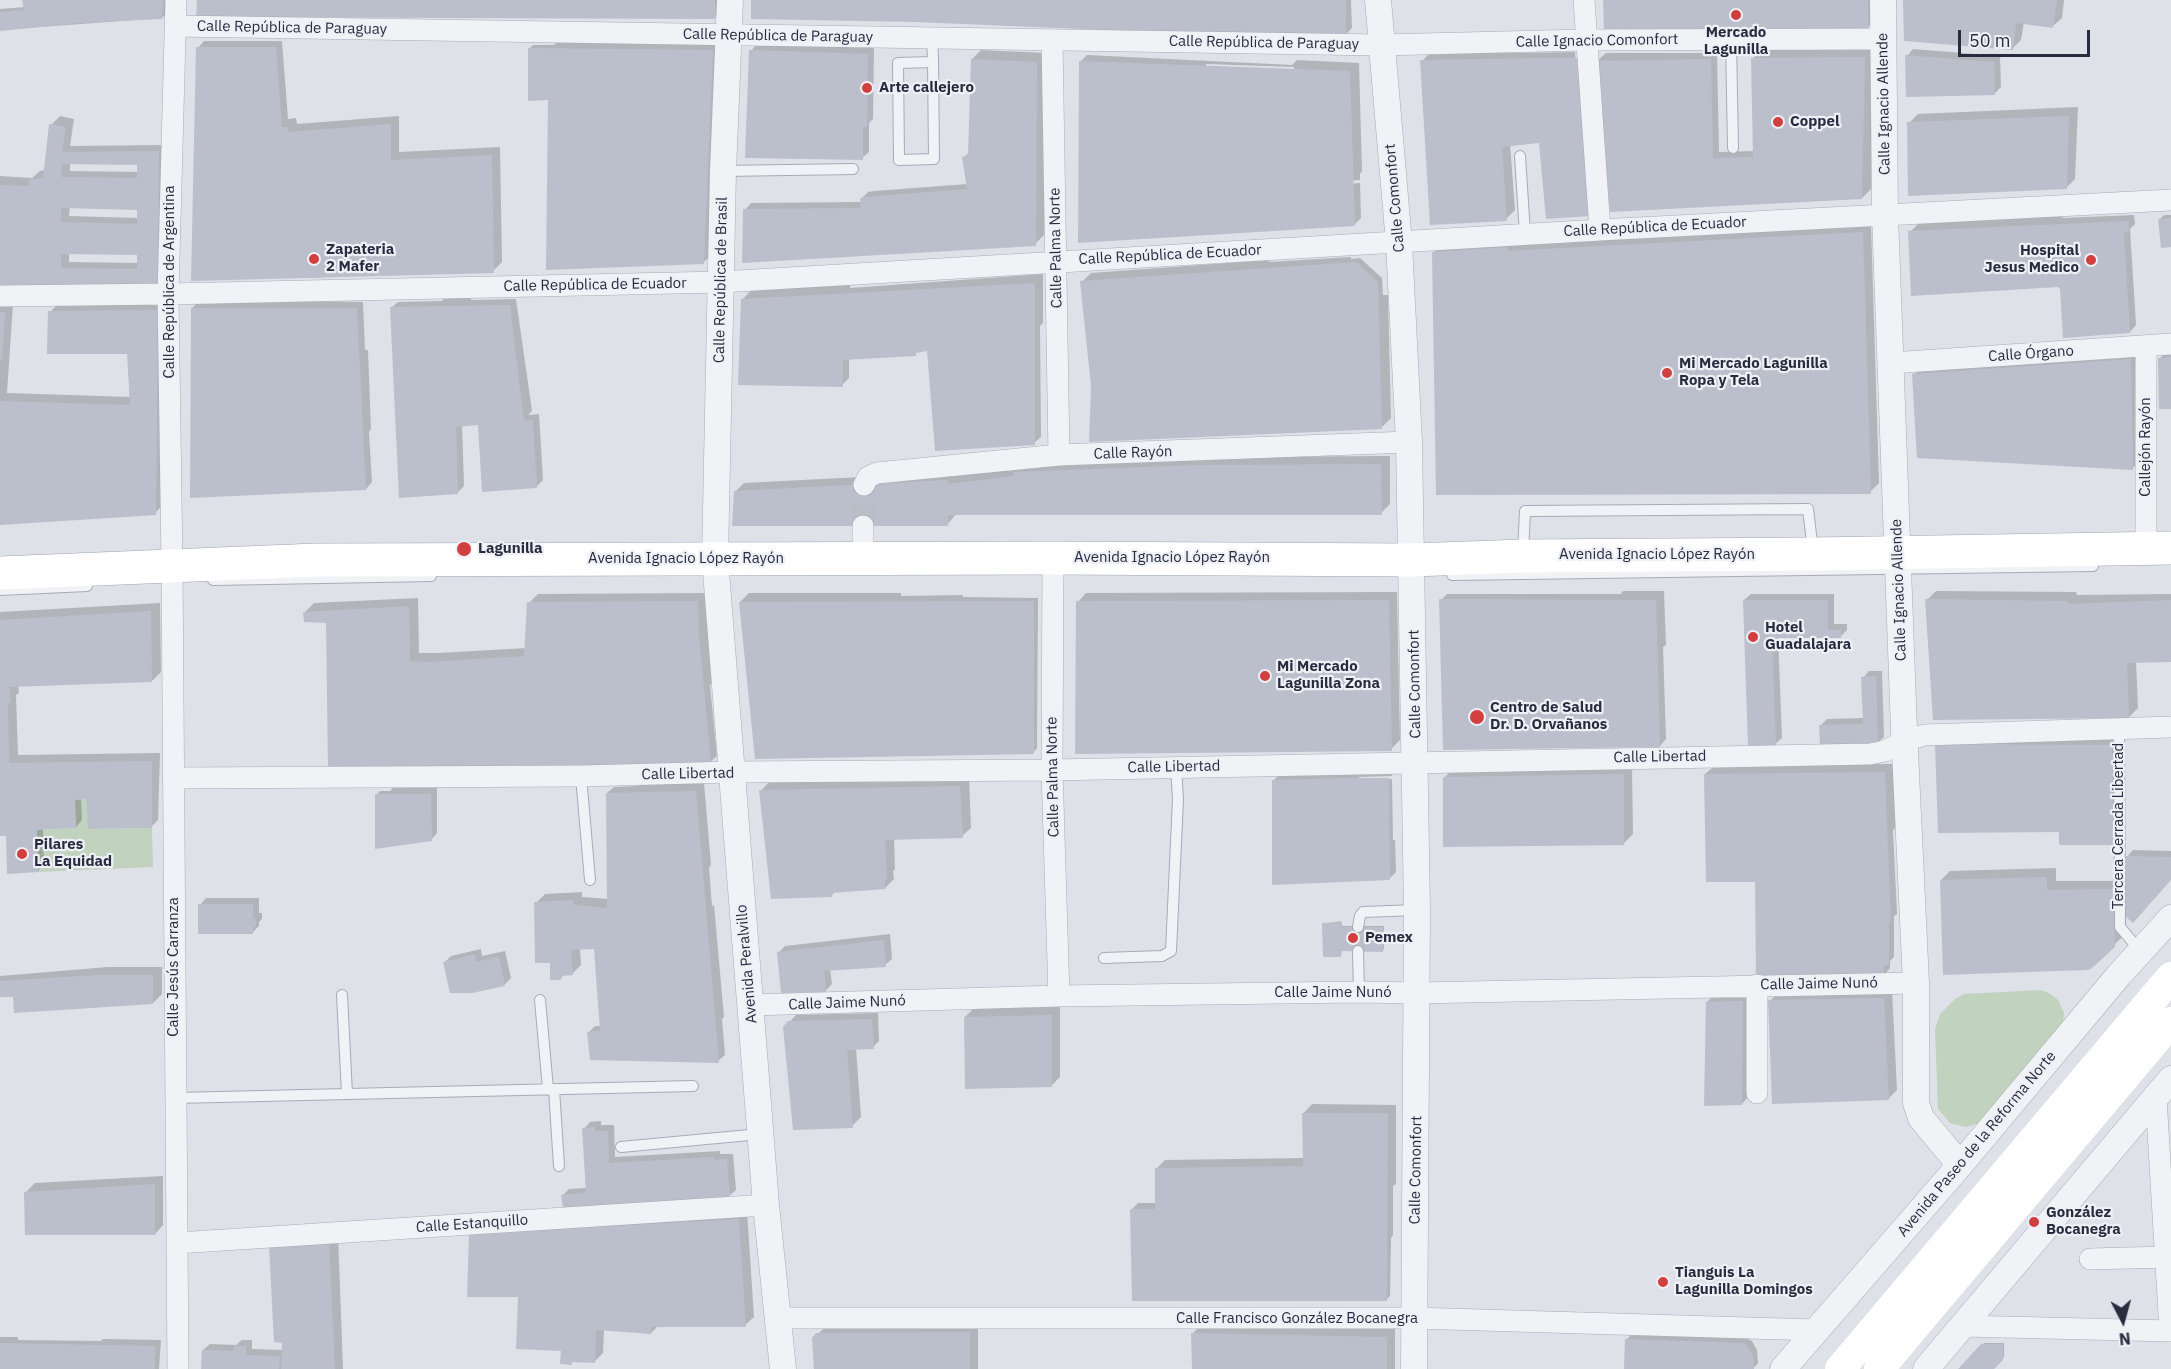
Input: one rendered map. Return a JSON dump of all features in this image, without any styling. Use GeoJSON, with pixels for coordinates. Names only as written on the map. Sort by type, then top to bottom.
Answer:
{"type":"FeatureCollection","features":[{"type":"Feature","properties":{"kind":"main road","name":"Avenida Ignacio López Rayón"},"geometry":{"type":"LineString","coordinates":[[0,573],[177,578],[316,560],[716,570],[863,542],[1053,570],[1417,572],[1523,556],[1813,554],[1898,561],[2159,548]]}},
{"type":"Feature","properties":{"kind":"main road"},"geometry":{"type":"LineString","coordinates":[[1840,1369],[2171,977]]}},
{"type":"Feature","properties":{"kind":"main road"},"geometry":{"type":"LineString","coordinates":[[1879,1369],[2171,1022]]}},
{"type":"Feature","properties":{"kind":"street","name":"Calle República de Argentina"},"geometry":{"type":"LineString","coordinates":[[176,0],[168,294],[177,578]]}},
{"type":"Feature","properties":{"kind":"street","name":"Calle República de Brasil"},"geometry":{"type":"LineString","coordinates":[[716,570],[723,171],[730,0]]}},
{"type":"Feature","properties":{"kind":"street","name":"Calle Comonfort"},"geometry":{"type":"LineString","coordinates":[[1378,0],[1399,243],[1417,572],[1418,993],[1414,1369]]}},
{"type":"Feature","properties":{"kind":"street"},"geometry":{"type":"LineString","coordinates":[[1584,0],[1600,230]]}},
{"type":"Feature","properties":{"kind":"street","name":"Calle Ignacio Allende"},"geometry":{"type":"LineString","coordinates":[[1883,0],[1885,215],[1916,983],[1916,1103],[1921,1118],[1960,1165]]}},
{"type":"Feature","properties":{"kind":"street","name":"Calle República de Paraguay"},"geometry":{"type":"LineString","coordinates":[[175,26],[1381,45]]}},
{"type":"Feature","properties":{"kind":"street","name":"Calle Ignacio Comonfort"},"geometry":{"type":"LineString","coordinates":[[1381,45],[1586,40],[1884,39]]}},
{"type":"Feature","properties":{"kind":"street","name":"Calle Palma Norte"},"geometry":{"type":"LineString","coordinates":[[1052,40],[1059,455]]}},
{"type":"Feature","properties":{"kind":"street","name":"Calle República de Ecuador"},"geometry":{"type":"LineString","coordinates":[[0,296],[721,282],[1525,234],[2171,200]]}},
{"type":"Feature","properties":{"kind":"street","name":"Calle Órgano"},"geometry":{"type":"LineString","coordinates":[[1891,363],[2171,344]]}},
{"type":"Feature","properties":{"kind":"street","name":"Callejón Rayón"},"geometry":{"type":"LineString","coordinates":[[2146,346],[2159,548]]}},
{"type":"Feature","properties":{"kind":"street","name":"Calle Rayón"},"geometry":{"type":"LineString","coordinates":[[864,485],[868,477],[877,473],[1059,455],[1409,442]]}},
{"type":"Feature","properties":{"kind":"street","name":"Avenida Peralvillo"},"geometry":{"type":"LineString","coordinates":[[716,570],[766,1205],[783,1369]]}},
{"type":"Feature","properties":{"kind":"street","name":"Calle Palma Norte"},"geometry":{"type":"LineString","coordinates":[[1053,570],[1052,770],[1059,996]]}},
{"type":"Feature","properties":{"kind":"street","name":"Calle Jesús Carranza"},"geometry":{"type":"LineString","coordinates":[[177,578],[173,778],[178,1369]]}},
{"type":"Feature","properties":{"kind":"street","name":"Calle Libertad"},"geometry":{"type":"LineString","coordinates":[[173,778],[1052,770],[1416,761],[1870,754],[1885,751],[1924,735],[2171,727]]}},
{"type":"Feature","properties":{"kind":"street","name":"Avenida Paseo de la Reforma Norte"},"geometry":{"type":"LineString","coordinates":[[1784,1369],[2171,918]]}},
{"type":"Feature","properties":{"kind":"street","name":"Calle Jaime Nunó"},"geometry":{"type":"LineString","coordinates":[[751,1005],[1059,996],[1418,993],[1916,983]]}},
{"type":"Feature","properties":{"kind":"street"},"geometry":{"type":"LineString","coordinates":[[1757,985],[1757,1093]]}},
{"type":"Feature","properties":{"kind":"street"},"geometry":{"type":"LineString","coordinates":[[1961,1326],[2170,1331],[2166,1257],[2163,1088]]}},
{"type":"Feature","properties":{"kind":"street"},"geometry":{"type":"LineString","coordinates":[[1929,1368],[1961,1326],[2163,1088]]}},
{"type":"Feature","properties":{"kind":"street","name":"Calle Estanquillo"},"geometry":{"type":"LineString","coordinates":[[177,1243],[766,1205]]}},
{"type":"Feature","properties":{"kind":"street"},"geometry":{"type":"LineString","coordinates":[[2090,1259],[2166,1257]]}},
{"type":"Feature","properties":{"kind":"street","name":"Calle Francisco González Bocanegra"},"geometry":{"type":"LineString","coordinates":[[778,1318],[1414,1318],[1816,1330]]}},
{"type":"Feature","properties":{"kind":"lane"},"geometry":{"type":"LineString","coordinates":[[932,38],[933,62],[934,159],[899,160],[898,63],[933,62]]}},
{"type":"Feature","properties":{"kind":"lane"},"geometry":{"type":"LineString","coordinates":[[1731,39],[1733,148]]}},
{"type":"Feature","properties":{"kind":"lane"},"geometry":{"type":"LineString","coordinates":[[1520,156],[1525,234]]}},
{"type":"Feature","properties":{"kind":"lane"},"geometry":{"type":"LineString","coordinates":[[723,171],[853,170]]}},
{"type":"Feature","properties":{"kind":"lane"},"geometry":{"type":"LineString","coordinates":[[1523,556],[1525,511],[1761,509],[1808,509],[1813,554]]}},
{"type":"Feature","properties":{"kind":"lane"},"geometry":{"type":"LineString","coordinates":[[1417,572],[1898,561],[2100,566]]}},
{"type":"Feature","properties":{"kind":"lane"},"geometry":{"type":"LineString","coordinates":[[177,578],[447,576]]}},
{"type":"Feature","properties":{"kind":"lane"},"geometry":{"type":"LineString","coordinates":[[0,590],[103,585]]}},
{"type":"Feature","properties":{"kind":"lane","name":"Tercera Cerrada Libertad"},"geometry":{"type":"LineString","coordinates":[[2118,728],[2120,927],[2141,952]]}},
{"type":"Feature","properties":{"kind":"lane"},"geometry":{"type":"LineString","coordinates":[[1104,958],[1162,956],[1170,951],[1178,799],[1176,767]]}},
{"type":"Feature","properties":{"kind":"lane"},"geometry":{"type":"LineString","coordinates":[[581,776],[590,880]]}},
{"type":"Feature","properties":{"kind":"lane"},"geometry":{"type":"LineString","coordinates":[[1358,927],[1358,921],[1363,912],[1417,910]]}},
{"type":"Feature","properties":{"kind":"lane"},"geometry":{"type":"LineString","coordinates":[[1358,951],[1359,992]]}},
{"type":"Feature","properties":{"kind":"lane"},"geometry":{"type":"LineString","coordinates":[[342,995],[347,1094]]}},
{"type":"Feature","properties":{"kind":"lane"},"geometry":{"type":"LineString","coordinates":[[540,1000],[559,1166]]}},
{"type":"Feature","properties":{"kind":"lane"},"geometry":{"type":"LineString","coordinates":[[175,1098],[693,1086]]}},
{"type":"Feature","properties":{"kind":"lane"},"geometry":{"type":"LineString","coordinates":[[621,1146],[761,1134]]}},
{"type":"Feature","properties":{"kind":"green space"},"geometry":{"type":"Polygon","coordinates":[[[86,799],[89,829],[152,828],[153,867],[38,872],[37,830],[76,828],[75,800],[86,799]]]}},
{"type":"Feature","properties":{"kind":"green space"},"geometry":{"type":"Polygon","coordinates":[[[2040,990],[2058,1000],[2064,1013],[2063,1024],[1980,1123],[1966,1127],[1950,1123],[1938,1109],[1935,1029],[1940,1014],[1955,999],[1964,994],[2040,990]]]}},
{"type":"Feature","properties":{"kind":"building"},"geometry":{"type":"Polygon","coordinates":[[[22,0],[163,0],[162,19],[79,23],[0,31],[0,12],[24,10],[22,0]]]}},
{"type":"Feature","properties":{"kind":"building"},"geometry":{"type":"Polygon","coordinates":[[[197,0],[715,0],[715,19],[196,17],[197,0]]]}},
{"type":"Feature","properties":{"kind":"building"},"geometry":{"type":"Polygon","coordinates":[[[751,0],[1346,0],[1346,36],[751,19],[751,0]]]}},
{"type":"Feature","properties":{"kind":"building","name":"Mercado Lagunilla"},"geometry":{"type":"Polygon","coordinates":[[[1603,0],[1868,0],[1868,30],[1604,32],[1603,0]]]}},
{"type":"Feature","properties":{"kind":"building"},"geometry":{"type":"Polygon","coordinates":[[[1903,0],[2057,0],[2053,28],[2016,23],[2013,50],[1904,41],[1903,0]]]}},
{"type":"Feature","properties":{"kind":"building"},"geometry":{"type":"Polygon","coordinates":[[[196,47],[276,47],[282,127],[288,127],[288,132],[391,124],[391,160],[492,155],[494,273],[191,281],[196,47]]]}},
{"type":"Feature","properties":{"kind":"building"},"geometry":{"type":"Polygon","coordinates":[[[528,48],[713,50],[704,264],[546,270],[548,100],[528,101],[528,48]]]}},
{"type":"Feature","properties":{"kind":"building"},"geometry":{"type":"Polygon","coordinates":[[[749,50],[868,54],[867,127],[863,127],[863,160],[745,158],[749,50]]]}},
{"type":"Feature","properties":{"kind":"building"},"geometry":{"type":"Polygon","coordinates":[[[1905,55],[1994,62],[1995,95],[1906,97],[1905,55]]]}},
{"type":"Feature","properties":{"kind":"building"},"geometry":{"type":"Polygon","coordinates":[[[1865,57],[1862,199],[1610,212],[1596,61],[1711,59],[1713,158],[1753,157],[1751,58],[1865,57]]]}},
{"type":"Feature","properties":{"kind":"building"},"geometry":{"type":"Polygon","coordinates":[[[1577,58],[1591,216],[1546,219],[1539,143],[1502,147],[1507,221],[1430,225],[1420,60],[1577,58]]]}},
{"type":"Feature","properties":{"kind":"building"},"geometry":{"type":"Polygon","coordinates":[[[971,59],[1037,62],[1036,246],[742,263],[743,209],[861,208],[860,198],[967,189],[962,157],[968,155],[971,59]]]}},
{"type":"Feature","properties":{"kind":"building"},"geometry":{"type":"Polygon","coordinates":[[[1079,61],[1350,71],[1355,226],[1078,243],[1079,61]]]}},
{"type":"Feature","properties":{"kind":"building"},"geometry":{"type":"Polygon","coordinates":[[[2069,116],[2067,189],[1908,196],[1907,122],[2069,116]]]}},
{"type":"Feature","properties":{"kind":"building"},"geometry":{"type":"Polygon","coordinates":[[[49,124],[66,127],[62,152],[159,151],[158,285],[0,286],[0,185],[29,186],[29,179],[43,178],[49,124]],[[62,164],[61,177],[137,178],[137,165],[62,164]],[[61,208],[61,222],[137,224],[137,210],[61,208]],[[61,254],[61,268],[137,269],[137,255],[61,254]]]}},
{"type":"Feature","properties":{"kind":"building"},"geometry":{"type":"Polygon","coordinates":[[[2171,218],[2171,247],[2161,248],[2158,219],[2171,218]]]}},
{"type":"Feature","properties":{"kind":"building"},"geometry":{"type":"Polygon","coordinates":[[[2128,221],[2129,232],[2124,233],[2130,333],[2063,338],[2058,287],[1911,296],[1908,231],[2128,221]]]}},
{"type":"Feature","properties":{"kind":"building","name":"Mi Mercado Lagunilla Ropa y Tela"},"geometry":{"type":"Polygon","coordinates":[[[1863,232],[1871,494],[1436,495],[1432,252],[1507,247],[1508,251],[1863,232]]]}},
{"type":"Feature","properties":{"kind":"building"},"geometry":{"type":"Polygon","coordinates":[[[1356,262],[1378,282],[1382,429],[1089,442],[1091,386],[1080,281],[1356,262]]]}},
{"type":"Feature","properties":{"kind":"building"},"geometry":{"type":"Polygon","coordinates":[[[1035,283],[1035,445],[935,451],[927,351],[916,353],[916,356],[843,360],[843,387],[738,385],[741,299],[1035,283]]]}},
{"type":"Feature","properties":{"kind":"building"},"geometry":{"type":"Polygon","coordinates":[[[510,305],[524,421],[533,420],[537,488],[482,492],[478,425],[456,427],[458,494],[399,498],[390,307],[510,305]]]}},
{"type":"Feature","properties":{"kind":"building"},"geometry":{"type":"Polygon","coordinates":[[[191,308],[357,308],[366,490],[190,498],[191,308]]]}},
{"type":"Feature","properties":{"kind":"building"},"geometry":{"type":"Polygon","coordinates":[[[158,310],[156,515],[0,525],[0,401],[130,405],[127,354],[47,354],[48,311],[158,310]]]}},
{"type":"Feature","properties":{"kind":"building"},"geometry":{"type":"Polygon","coordinates":[[[0,312],[5,312],[2,361],[0,361],[0,312]]]}},
{"type":"Feature","properties":{"kind":"building"},"geometry":{"type":"Polygon","coordinates":[[[2171,357],[2171,409],[2159,409],[2158,358],[2171,357]]]}},
{"type":"Feature","properties":{"kind":"building"},"geometry":{"type":"Polygon","coordinates":[[[2131,359],[2133,470],[1917,458],[1912,374],[2131,359]]]}},
{"type":"Feature","properties":{"kind":"building"},"geometry":{"type":"Polygon","coordinates":[[[1381,464],[1382,515],[948,515],[948,526],[732,526],[734,491],[948,480],[948,484],[1014,476],[1013,472],[1199,465],[1381,464]]]}},
{"type":"Feature","properties":{"kind":"building"},"geometry":{"type":"Polygon","coordinates":[[[1439,599],[1656,600],[1660,747],[1443,750],[1439,599]]]}},
{"type":"Feature","properties":{"kind":"building"},"geometry":{"type":"Polygon","coordinates":[[[1925,599],[2068,601],[2068,604],[2171,600],[2171,662],[2127,663],[2129,718],[1933,720],[1925,599]]]}},
{"type":"Feature","properties":{"kind":"building"},"geometry":{"type":"Polygon","coordinates":[[[1389,600],[1392,751],[1075,754],[1076,601],[1389,600]]]}},
{"type":"Feature","properties":{"kind":"building"},"geometry":{"type":"Polygon","coordinates":[[[1743,600],[1828,600],[1828,630],[1841,630],[1841,638],[1772,638],[1776,746],[1748,746],[1743,600]]]}},
{"type":"Feature","properties":{"kind":"building"},"geometry":{"type":"Polygon","coordinates":[[[698,601],[711,764],[328,770],[326,623],[304,622],[303,612],[409,606],[410,661],[429,662],[524,656],[527,602],[698,601]]]}},
{"type":"Feature","properties":{"kind":"building"},"geometry":{"type":"Polygon","coordinates":[[[1034,601],[1034,754],[755,759],[739,602],[1034,601]]]}},
{"type":"Feature","properties":{"kind":"building"},"geometry":{"type":"Polygon","coordinates":[[[151,611],[152,682],[9,687],[11,703],[8,703],[9,763],[152,761],[152,828],[88,829],[86,799],[75,800],[76,828],[37,830],[38,872],[7,874],[6,836],[0,836],[0,620],[151,611]]]}},
{"type":"Feature","properties":{"kind":"building"},"geometry":{"type":"Polygon","coordinates":[[[1876,676],[1878,745],[1820,745],[1819,725],[1863,724],[1861,677],[1876,676]]]}},
{"type":"Feature","properties":{"kind":"building"},"geometry":{"type":"Polygon","coordinates":[[[1935,744],[2112,745],[2113,845],[2059,845],[2059,832],[1938,833],[1935,744]]]}},
{"type":"Feature","properties":{"kind":"building"},"geometry":{"type":"Polygon","coordinates":[[[1885,772],[1891,922],[1889,922],[1889,965],[1884,965],[1884,976],[1756,977],[1755,882],[1706,882],[1704,774],[1885,772]]]}},
{"type":"Feature","properties":{"kind":"building"},"geometry":{"type":"Polygon","coordinates":[[[1624,774],[1624,845],[1443,847],[1443,777],[1624,774]]]}},
{"type":"Feature","properties":{"kind":"building"},"geometry":{"type":"Polygon","coordinates":[[[1389,778],[1390,880],[1272,885],[1272,780],[1389,778]]]}},
{"type":"Feature","properties":{"kind":"building"},"geometry":{"type":"Polygon","coordinates":[[[960,786],[963,838],[885,840],[887,879],[885,889],[832,893],[832,897],[771,899],[759,790],[960,786]]]}},
{"type":"Feature","properties":{"kind":"building"},"geometry":{"type":"Polygon","coordinates":[[[696,791],[719,1063],[590,1060],[587,1032],[600,1031],[594,949],[571,950],[573,975],[561,976],[561,980],[550,980],[550,963],[535,963],[534,902],[573,900],[574,905],[607,908],[606,793],[696,791]]]}},
{"type":"Feature","properties":{"kind":"building"},"geometry":{"type":"Polygon","coordinates":[[[375,794],[431,794],[432,841],[375,849],[375,794]]]}},
{"type":"Feature","properties":{"kind":"building"},"geometry":{"type":"Polygon","coordinates":[[[2126,856],[2171,857],[2171,880],[2133,923],[2126,917],[2126,856]]]}},
{"type":"Feature","properties":{"kind":"building"},"geometry":{"type":"Polygon","coordinates":[[[2047,877],[2047,890],[2113,889],[2115,947],[2091,969],[2086,970],[1943,975],[1940,880],[2047,877]]]}},
{"type":"Feature","properties":{"kind":"building"},"geometry":{"type":"Polygon","coordinates":[[[198,904],[253,904],[253,919],[256,919],[256,927],[253,927],[253,934],[198,934],[198,904]]]}},
{"type":"Feature","properties":{"kind":"building","name":"Pemex"},"geometry":{"type":"Polygon","coordinates":[[[1340,922],[1341,927],[1383,927],[1383,952],[1341,951],[1341,957],[1323,957],[1322,923],[1340,922]]]}},
{"type":"Feature","properties":{"kind":"building"},"geometry":{"type":"Polygon","coordinates":[[[884,940],[886,967],[824,971],[826,992],[781,993],[777,952],[884,940]]]}},
{"type":"Feature","properties":{"kind":"building"},"geometry":{"type":"Polygon","coordinates":[[[475,954],[476,962],[499,956],[505,986],[472,993],[450,993],[443,962],[475,954]]]}},
{"type":"Feature","properties":{"kind":"building"},"geometry":{"type":"Polygon","coordinates":[[[98,975],[153,975],[153,1004],[14,1013],[13,997],[0,997],[0,981],[98,975]]]}},
{"type":"Feature","properties":{"kind":"building"},"geometry":{"type":"Polygon","coordinates":[[[1884,998],[1889,1100],[1772,1104],[1768,1000],[1884,998]]]}},
{"type":"Feature","properties":{"kind":"building"},"geometry":{"type":"Polygon","coordinates":[[[1743,1001],[1742,1105],[1704,1106],[1706,1002],[1743,1001]]]}},
{"type":"Feature","properties":{"kind":"building"},"geometry":{"type":"Polygon","coordinates":[[[1052,1015],[1052,1087],[965,1089],[964,1017],[1052,1015]]]}},
{"type":"Feature","properties":{"kind":"building"},"geometry":{"type":"Polygon","coordinates":[[[872,1019],[874,1049],[847,1050],[853,1128],[793,1130],[783,1027],[788,1021],[872,1019]]]}},
{"type":"Feature","properties":{"kind":"building"},"geometry":{"type":"Polygon","coordinates":[[[1302,1113],[1388,1113],[1387,1301],[1132,1301],[1130,1209],[1155,1209],[1155,1168],[1303,1166],[1302,1113]]]}},
{"type":"Feature","properties":{"kind":"building"},"geometry":{"type":"Polygon","coordinates":[[[595,1127],[595,1131],[608,1131],[609,1163],[714,1157],[714,1160],[727,1159],[730,1198],[563,1208],[561,1195],[586,1193],[582,1128],[595,1127]]]}},
{"type":"Feature","properties":{"kind":"building"},"geometry":{"type":"Polygon","coordinates":[[[155,1184],[155,1235],[25,1235],[24,1192],[155,1184]]]}},
{"type":"Feature","properties":{"kind":"building"},"geometry":{"type":"Polygon","coordinates":[[[739,1219],[746,1327],[651,1327],[651,1334],[596,1330],[595,1363],[560,1364],[561,1351],[516,1349],[518,1297],[467,1297],[469,1234],[739,1219]]]}},
{"type":"Feature","properties":{"kind":"building"},"geometry":{"type":"Polygon","coordinates":[[[329,1242],[335,1369],[281,1369],[282,1343],[274,1342],[269,1246],[329,1242]]]}},
{"type":"Feature","properties":{"kind":"building"},"geometry":{"type":"Polygon","coordinates":[[[970,1332],[970,1369],[814,1369],[812,1338],[816,1333],[970,1332]]]}},
{"type":"Feature","properties":{"kind":"building"},"geometry":{"type":"Polygon","coordinates":[[[1191,1333],[1387,1337],[1387,1369],[1192,1369],[1191,1333]]]}},
{"type":"Feature","properties":{"kind":"building"},"geometry":{"type":"Polygon","coordinates":[[[1625,1339],[1745,1343],[1753,1355],[1754,1369],[1624,1369],[1625,1339]]]}},
{"type":"Feature","properties":{"kind":"building"},"geometry":{"type":"Polygon","coordinates":[[[0,1343],[155,1346],[155,1369],[0,1369],[0,1343]]]}},
{"type":"Feature","properties":{"kind":"building"},"geometry":{"type":"Polygon","coordinates":[[[1981,1344],[2003,1344],[2003,1360],[1994,1369],[1958,1369],[1981,1344]]]}},
{"type":"Feature","properties":{"kind":"building"},"geometry":{"type":"Polygon","coordinates":[[[234,1346],[246,1346],[246,1355],[280,1356],[279,1369],[201,1369],[202,1350],[233,1351],[234,1346]]]}},
{"type":"Feature","properties":{"kind":"tunnel"},"geometry":{"type":"LineString","coordinates":[[863,526],[864,485]]}},
{"type":"Feature","properties":{"kind":"place","name":"Mercado Lagunilla"},"geometry":{"type":"Point","coordinates":[1736,15]}},
{"type":"Feature","properties":{"kind":"place","name":"Arte callejero"},"geometry":{"type":"Point","coordinates":[867,88]}},
{"type":"Feature","properties":{"kind":"place","name":"Coppel"},"geometry":{"type":"Point","coordinates":[1778,122]}},
{"type":"Feature","properties":{"kind":"place","name":"Zapateria 2 Mafer"},"geometry":{"type":"Point","coordinates":[314,259]}},
{"type":"Feature","properties":{"kind":"place","name":"Hospital Jesus Medico"},"geometry":{"type":"Point","coordinates":[2091,260]}},
{"type":"Feature","properties":{"kind":"place","name":"Mi Mercado Lagunilla Ropa y Tela"},"geometry":{"type":"Point","coordinates":[1667,373]}},
{"type":"Feature","properties":{"kind":"place","name":"Lagunilla"},"geometry":{"type":"Point","coordinates":[464,549]}},
{"type":"Feature","properties":{"kind":"place","name":"Hotel Guadalajara"},"geometry":{"type":"Point","coordinates":[1753,637]}},
{"type":"Feature","properties":{"kind":"place","name":"Mi Mercado Lagunilla Zona"},"geometry":{"type":"Point","coordinates":[1265,676]}},
{"type":"Feature","properties":{"kind":"place","name":"Centro de Salud Dr. D. Orvañanos"},"geometry":{"type":"Point","coordinates":[1477,717]}},
{"type":"Feature","properties":{"kind":"place","name":"Pilares La Equidad"},"geometry":{"type":"Point","coordinates":[22,854]}},
{"type":"Feature","properties":{"kind":"place","name":"Pemex"},"geometry":{"type":"Point","coordinates":[1353,938]}},
{"type":"Feature","properties":{"kind":"place","name":"González Bocanegra"},"geometry":{"type":"Point","coordinates":[2034,1222]}},
{"type":"Feature","properties":{"kind":"place","name":"Tianguis La Lagunilla Domingos"},"geometry":{"type":"Point","coordinates":[1663,1282]}}]}
